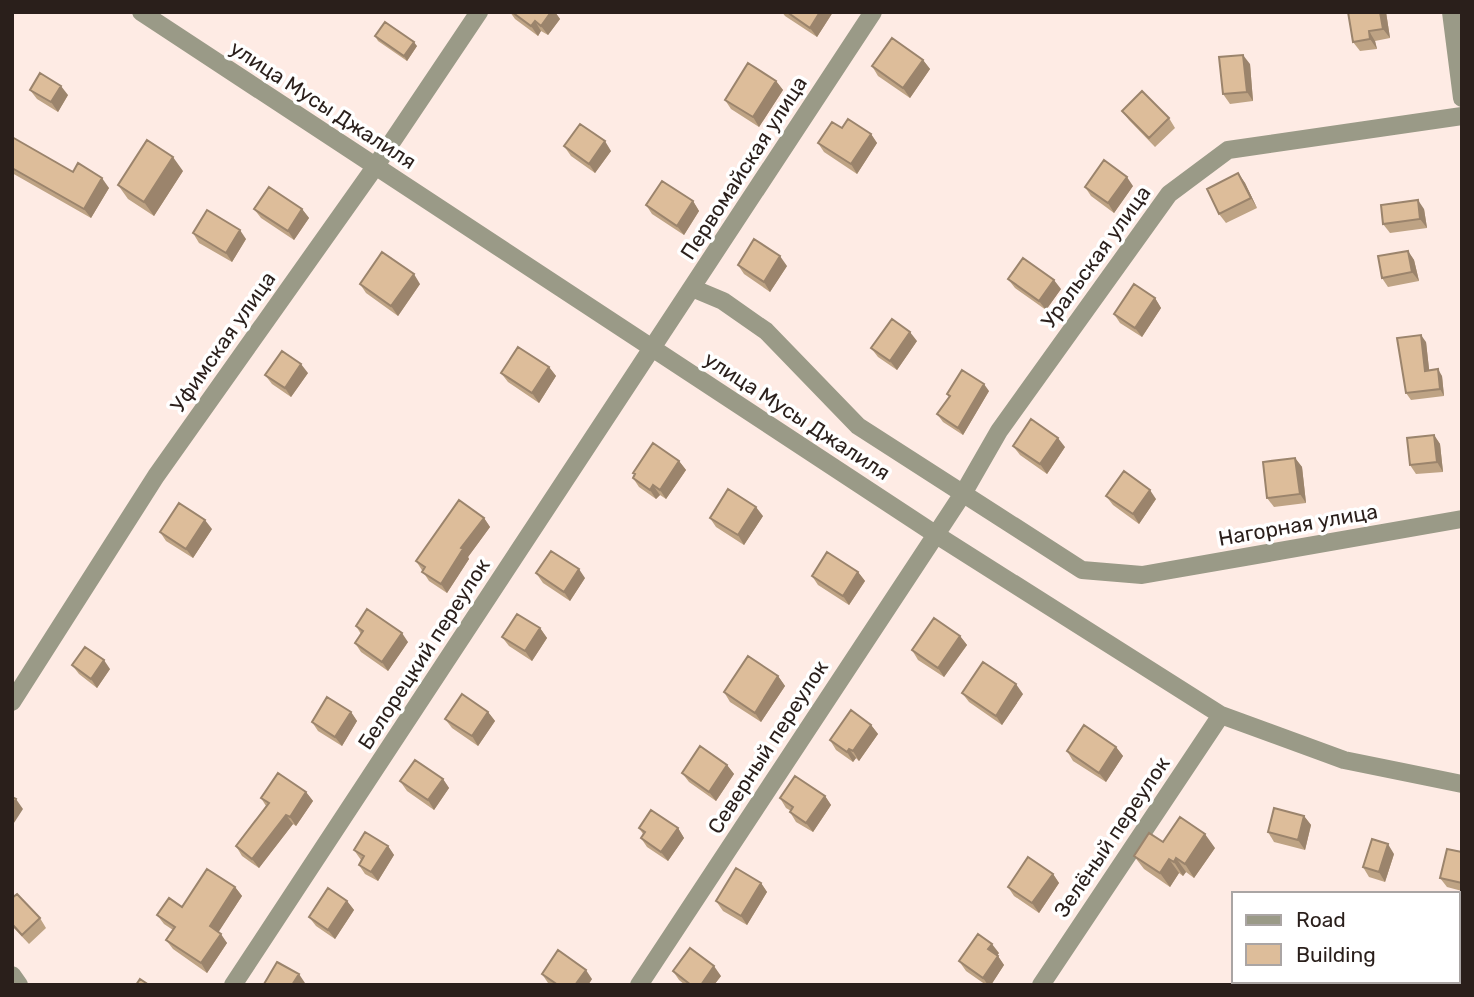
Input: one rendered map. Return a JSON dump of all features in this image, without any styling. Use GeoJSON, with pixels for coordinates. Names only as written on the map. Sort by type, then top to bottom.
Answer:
{"type":"FeatureCollection","features":[{"type":"Feature","properties":{"kind":"street","name":"улица Мусы Джалиля"},"geometry":{"type":"LineString","coordinates":[[141,12],[935,534],[1221,715],[1344,760],[1462,784]]}},
{"type":"Feature","properties":{"kind":"street","name":"Уфимская улица"},"geometry":{"type":"LineString","coordinates":[[12,702],[156,476],[375,167],[478,12]]}},
{"type":"Feature","properties":{"kind":"street","name":"Первомайская улица"},"geometry":{"type":"LineString","coordinates":[[653,348],[873,12]]}},
{"type":"Feature","properties":{"kind":"street"},"geometry":{"type":"LineString","coordinates":[[1451,12],[1462,98]]}},
{"type":"Feature","properties":{"kind":"street","name":"Уральская улица"},"geometry":{"type":"LineString","coordinates":[[935,534],[964,492],[999,431],[1168,194],[1228,150],[1462,116]]}},
{"type":"Feature","properties":{"kind":"street","name":"Нагорная улица"},"geometry":{"type":"LineString","coordinates":[[692,288],[723,301],[766,331],[858,426],[1082,570],[1142,575],[1462,519]]}},
{"type":"Feature","properties":{"kind":"street","name":"Белорецкий переулок"},"geometry":{"type":"LineString","coordinates":[[233,985],[653,348]]}},
{"type":"Feature","properties":{"kind":"street","name":"Северный переулок"},"geometry":{"type":"LineString","coordinates":[[639,985],[935,534]]}},
{"type":"Feature","properties":{"kind":"street","name":"Зелёный переулок"},"geometry":{"type":"LineString","coordinates":[[1041,985],[1221,715]]}},
{"type":"Feature","properties":{"kind":"street"},"geometry":{"type":"LineString","coordinates":[[12,975],[19,985]]}},
{"type":"Feature","properties":{"kind":"building"},"geometry":{"type":"Polygon","coordinates":[[[512,12],[551,12],[541,26],[535,21],[531,26],[512,12]]]}},
{"type":"Feature","properties":{"kind":"building"},"geometry":{"type":"Polygon","coordinates":[[[787,12],[820,12],[810,28],[787,12]]]}},
{"type":"Feature","properties":{"kind":"building"},"geometry":{"type":"Polygon","coordinates":[[[1348,12],[1380,12],[1383,29],[1369,31],[1370,39],[1353,42],[1348,12]]]}},
{"type":"Feature","properties":{"kind":"building"},"geometry":{"type":"Polygon","coordinates":[[[385,22],[414,42],[404,56],[375,36],[385,22]]]}},
{"type":"Feature","properties":{"kind":"building"},"geometry":{"type":"Polygon","coordinates":[[[892,38],[923,60],[903,88],[872,66],[892,38]]]}},
{"type":"Feature","properties":{"kind":"building"},"geometry":{"type":"Polygon","coordinates":[[[1243,55],[1247,92],[1223,94],[1219,57],[1243,55]]]}},
{"type":"Feature","properties":{"kind":"building"},"geometry":{"type":"Polygon","coordinates":[[[748,63],[776,81],[753,117],[725,100],[748,63]]]}},
{"type":"Feature","properties":{"kind":"building"},"geometry":{"type":"Polygon","coordinates":[[[40,73],[61,86],[51,102],[30,90],[40,73]]]}},
{"type":"Feature","properties":{"kind":"building"},"geometry":{"type":"Polygon","coordinates":[[[1142,91],[1169,118],[1149,138],[1122,111],[1142,91]]]}},
{"type":"Feature","properties":{"kind":"building"},"geometry":{"type":"Polygon","coordinates":[[[848,119],[871,134],[851,164],[818,143],[832,122],[842,128],[848,119]]]}},
{"type":"Feature","properties":{"kind":"building"},"geometry":{"type":"Polygon","coordinates":[[[580,124],[605,141],[589,164],[564,146],[580,124]]]}},
{"type":"Feature","properties":{"kind":"building"},"geometry":{"type":"Polygon","coordinates":[[[12,137],[73,172],[78,163],[102,178],[84,209],[12,168],[12,137]]]}},
{"type":"Feature","properties":{"kind":"building"},"geometry":{"type":"Polygon","coordinates":[[[147,140],[173,157],[144,202],[118,185],[147,140]]]}},
{"type":"Feature","properties":{"kind":"building"},"geometry":{"type":"Polygon","coordinates":[[[1104,160],[1127,177],[1108,203],[1085,187],[1104,160]]]}},
{"type":"Feature","properties":{"kind":"building"},"geometry":{"type":"Polygon","coordinates":[[[1238,173],[1251,198],[1219,214],[1207,189],[1238,173]]]}},
{"type":"Feature","properties":{"kind":"building"},"geometry":{"type":"Polygon","coordinates":[[[662,181],[693,201],[677,226],[646,205],[662,181]]]}},
{"type":"Feature","properties":{"kind":"building"},"geometry":{"type":"Polygon","coordinates":[[[269,187],[302,209],[288,231],[254,209],[269,187]]]}},
{"type":"Feature","properties":{"kind":"building"},"geometry":{"type":"Polygon","coordinates":[[[1418,200],[1420,219],[1383,224],[1381,205],[1418,200]]]}},
{"type":"Feature","properties":{"kind":"building"},"geometry":{"type":"Polygon","coordinates":[[[207,210],[240,230],[226,253],[193,233],[207,210]]]}},
{"type":"Feature","properties":{"kind":"building"},"geometry":{"type":"Polygon","coordinates":[[[754,239],[780,256],[764,282],[738,265],[754,239]]]}},
{"type":"Feature","properties":{"kind":"building"},"geometry":{"type":"Polygon","coordinates":[[[1408,251],[1412,272],[1382,278],[1378,256],[1408,251]]]}},
{"type":"Feature","properties":{"kind":"building"},"geometry":{"type":"Polygon","coordinates":[[[382,252],[414,274],[391,306],[360,284],[382,252]]]}},
{"type":"Feature","properties":{"kind":"building"},"geometry":{"type":"Polygon","coordinates":[[[1023,258],[1054,280],[1039,301],[1008,279],[1023,258]]]}},
{"type":"Feature","properties":{"kind":"building"},"geometry":{"type":"Polygon","coordinates":[[[1134,284],[1155,298],[1135,328],[1114,314],[1134,284]]]}},
{"type":"Feature","properties":{"kind":"building"},"geometry":{"type":"Polygon","coordinates":[[[892,319],[910,332],[890,361],[871,348],[892,319]]]}},
{"type":"Feature","properties":{"kind":"building"},"geometry":{"type":"Polygon","coordinates":[[[1421,335],[1425,371],[1438,369],[1440,389],[1406,393],[1397,338],[1421,335]]]}},
{"type":"Feature","properties":{"kind":"building"},"geometry":{"type":"Polygon","coordinates":[[[518,347],[549,367],[532,393],[501,373],[518,347]]]}},
{"type":"Feature","properties":{"kind":"building"},"geometry":{"type":"Polygon","coordinates":[[[282,351],[301,364],[285,388],[265,375],[282,351]]]}},
{"type":"Feature","properties":{"kind":"building"},"geometry":{"type":"Polygon","coordinates":[[[962,370],[984,384],[958,428],[937,414],[950,396],[947,394],[962,370]]]}},
{"type":"Feature","properties":{"kind":"building"},"geometry":{"type":"Polygon","coordinates":[[[1031,419],[1058,438],[1040,464],[1013,446],[1031,419]]]}},
{"type":"Feature","properties":{"kind":"building"},"geometry":{"type":"Polygon","coordinates":[[[1434,435],[1437,462],[1410,465],[1407,438],[1434,435]]]}},
{"type":"Feature","properties":{"kind":"building"},"geometry":{"type":"Polygon","coordinates":[[[653,443],[679,461],[660,490],[653,485],[650,490],[633,478],[633,473],[653,443]]]}},
{"type":"Feature","properties":{"kind":"building"},"geometry":{"type":"Polygon","coordinates":[[[1295,458],[1300,494],[1267,498],[1263,462],[1295,458]]]}},
{"type":"Feature","properties":{"kind":"building"},"geometry":{"type":"Polygon","coordinates":[[[1124,471],[1150,490],[1133,514],[1106,496],[1124,471]]]}},
{"type":"Feature","properties":{"kind":"building"},"geometry":{"type":"Polygon","coordinates":[[[728,489],[756,507],[738,535],[710,518],[728,489]]]}},
{"type":"Feature","properties":{"kind":"building"},"geometry":{"type":"Polygon","coordinates":[[[459,500],[484,518],[461,548],[463,549],[441,584],[422,572],[425,567],[416,561],[459,500]]]}},
{"type":"Feature","properties":{"kind":"building"},"geometry":{"type":"Polygon","coordinates":[[[179,503],[205,520],[186,549],[160,532],[179,503]]]}},
{"type":"Feature","properties":{"kind":"building"},"geometry":{"type":"Polygon","coordinates":[[[551,551],[579,569],[564,592],[536,573],[551,551]]]}},
{"type":"Feature","properties":{"kind":"building"},"geometry":{"type":"Polygon","coordinates":[[[827,552],[858,572],[843,596],[812,576],[827,552]]]}},
{"type":"Feature","properties":{"kind":"building"},"geometry":{"type":"Polygon","coordinates":[[[367,609],[402,633],[382,662],[355,643],[363,631],[356,626],[367,609]]]}},
{"type":"Feature","properties":{"kind":"building"},"geometry":{"type":"Polygon","coordinates":[[[517,614],[540,628],[525,651],[502,637],[517,614]]]}},
{"type":"Feature","properties":{"kind":"building"},"geometry":{"type":"Polygon","coordinates":[[[934,618],[960,636],[938,668],[912,650],[934,618]]]}},
{"type":"Feature","properties":{"kind":"building"},"geometry":{"type":"Polygon","coordinates":[[[85,647],[104,660],[91,679],[72,665],[85,647]]]}},
{"type":"Feature","properties":{"kind":"building"},"geometry":{"type":"Polygon","coordinates":[[[748,656],[778,676],[755,713],[724,692],[748,656]]]}},
{"type":"Feature","properties":{"kind":"building"},"geometry":{"type":"Polygon","coordinates":[[[983,662],[1016,684],[996,716],[962,693],[983,662]]]}},
{"type":"Feature","properties":{"kind":"building"},"geometry":{"type":"Polygon","coordinates":[[[462,694],[488,712],[472,736],[445,719],[462,694]]]}},
{"type":"Feature","properties":{"kind":"building"},"geometry":{"type":"Polygon","coordinates":[[[327,697],[351,712],[335,737],[312,722],[327,697]]]}},
{"type":"Feature","properties":{"kind":"building"},"geometry":{"type":"Polygon","coordinates":[[[851,710],[871,725],[853,751],[849,749],[847,752],[830,740],[851,710]]]}},
{"type":"Feature","properties":{"kind":"building"},"geometry":{"type":"Polygon","coordinates":[[[1084,725],[1116,747],[1099,773],[1067,751],[1084,725]]]}},
{"type":"Feature","properties":{"kind":"building"},"geometry":{"type":"Polygon","coordinates":[[[700,746],[727,765],[709,792],[682,773],[700,746]]]}},
{"type":"Feature","properties":{"kind":"building"},"geometry":{"type":"Polygon","coordinates":[[[415,760],[443,779],[428,800],[400,781],[415,760]]]}},
{"type":"Feature","properties":{"kind":"building"},"geometry":{"type":"Polygon","coordinates":[[[278,773],[306,792],[290,817],[286,815],[252,859],[236,846],[269,803],[261,798],[278,773]]]}},
{"type":"Feature","properties":{"kind":"building"},"geometry":{"type":"Polygon","coordinates":[[[795,776],[825,796],[806,823],[790,812],[793,807],[780,798],[795,776]]]}},
{"type":"Feature","properties":{"kind":"building"},"geometry":{"type":"Polygon","coordinates":[[[1274,808],[1304,816],[1298,840],[1268,832],[1274,808]]]}},
{"type":"Feature","properties":{"kind":"building"},"geometry":{"type":"Polygon","coordinates":[[[651,810],[678,828],[661,852],[641,838],[645,832],[639,828],[651,810]]]}},
{"type":"Feature","properties":{"kind":"building"},"geometry":{"type":"Polygon","coordinates":[[[1180,817],[1205,834],[1185,864],[1176,858],[1174,862],[1169,859],[1160,873],[1134,856],[1149,833],[1163,842],[1180,817]]]}},
{"type":"Feature","properties":{"kind":"building"},"geometry":{"type":"Polygon","coordinates":[[[365,832],[388,846],[371,872],[359,865],[364,856],[354,850],[365,832]]]}},
{"type":"Feature","properties":{"kind":"building"},"geometry":{"type":"Polygon","coordinates":[[[1372,839],[1388,844],[1379,872],[1363,867],[1372,839]]]}},
{"type":"Feature","properties":{"kind":"building"},"geometry":{"type":"Polygon","coordinates":[[[1447,849],[1462,852],[1462,883],[1440,878],[1447,849]]]}},
{"type":"Feature","properties":{"kind":"building"},"geometry":{"type":"Polygon","coordinates":[[[1028,857],[1053,874],[1032,903],[1008,887],[1028,857]]]}},
{"type":"Feature","properties":{"kind":"building"},"geometry":{"type":"Polygon","coordinates":[[[736,868],[761,883],[741,916],[716,901],[736,868]]]}},
{"type":"Feature","properties":{"kind":"building"},"geometry":{"type":"Polygon","coordinates":[[[207,869],[235,887],[210,926],[221,934],[201,963],[166,940],[175,927],[157,915],[169,898],[182,907],[207,869]]]}},
{"type":"Feature","properties":{"kind":"building"},"geometry":{"type":"Polygon","coordinates":[[[328,888],[347,901],[328,930],[309,917],[328,888]]]}},
{"type":"Feature","properties":{"kind":"building"},"geometry":{"type":"Polygon","coordinates":[[[17,894],[40,918],[22,935],[12,924],[12,898],[17,894]]]}},
{"type":"Feature","properties":{"kind":"building"},"geometry":{"type":"Polygon","coordinates":[[[978,934],[992,944],[988,949],[998,956],[983,978],[959,961],[978,934]]]}},
{"type":"Feature","properties":{"kind":"building"},"geometry":{"type":"Polygon","coordinates":[[[690,948],[714,966],[701,985],[691,985],[673,971],[690,948]]]}},
{"type":"Feature","properties":{"kind":"building"},"geometry":{"type":"Polygon","coordinates":[[[558,950],[586,970],[575,985],[558,985],[542,974],[558,950]]]}},
{"type":"Feature","properties":{"kind":"building"},"geometry":{"type":"Polygon","coordinates":[[[277,962],[299,974],[292,985],[264,984],[277,962]]]}},
{"type":"Feature","properties":{"kind":"building"},"geometry":{"type":"Polygon","coordinates":[[[140,979],[149,985],[136,985],[140,979]]]}}]}
